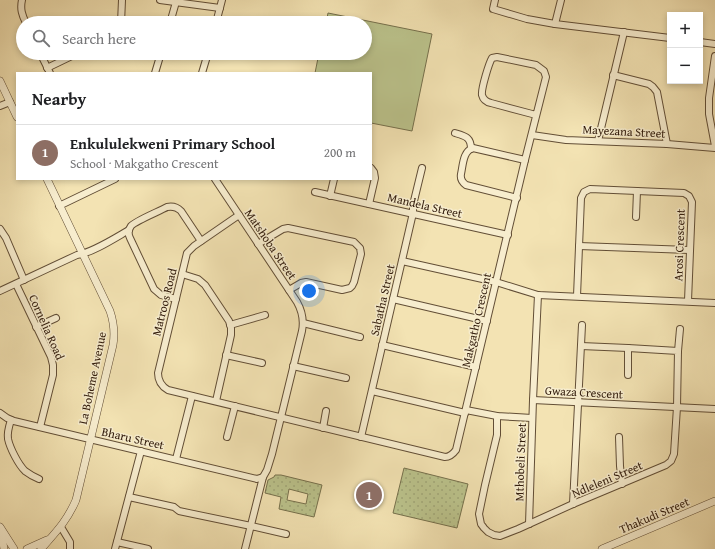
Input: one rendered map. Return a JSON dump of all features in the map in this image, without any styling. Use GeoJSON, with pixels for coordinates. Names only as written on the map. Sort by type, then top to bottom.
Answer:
{"type":"FeatureCollection","features":[{"type":"Feature","properties":{"kind":"street"},"geometry":{"type":"LineString","coordinates":[[22,0],[21,4],[23,16]]}},
{"type":"Feature","properties":{"kind":"street"},"geometry":{"type":"LineString","coordinates":[[121,16],[122,0]]}},
{"type":"Feature","properties":{"kind":"street"},"geometry":{"type":"LineString","coordinates":[[160,0],[220,8]]}},
{"type":"Feature","properties":{"kind":"street"},"geometry":{"type":"LineString","coordinates":[[218,16],[222,0]]}},
{"type":"Feature","properties":{"kind":"street"},"geometry":{"type":"LineString","coordinates":[[495,0],[493,9],[527,19],[555,24],[667,38]]}},
{"type":"Feature","properties":{"kind":"street"},"geometry":{"type":"LineString","coordinates":[[555,24],[561,0]]}},
{"type":"Feature","properties":{"kind":"street"},"geometry":{"type":"LineString","coordinates":[[172,16],[176,2]]}},
{"type":"Feature","properties":{"kind":"street"},"geometry":{"type":"LineString","coordinates":[[598,141],[624,32]]}},
{"type":"Feature","properties":{"kind":"street"},"geometry":{"type":"LineString","coordinates":[[703,42],[715,44]]}},
{"type":"Feature","properties":{"kind":"street"},"geometry":{"type":"LineString","coordinates":[[715,56],[709,98],[709,114],[715,147]]}},
{"type":"Feature","properties":{"kind":"street","name":"Makgatho Crescent"},"geometry":{"type":"LineString","coordinates":[[281,417],[445,457],[451,456],[456,450],[466,411],[546,77],[544,71],[536,65],[497,57],[492,58],[488,65],[482,93],[484,100],[490,103],[536,115]]}},
{"type":"Feature","properties":{"kind":"street"},"geometry":{"type":"LineString","coordinates":[[44,60],[49,70],[66,60]]}},
{"type":"Feature","properties":{"kind":"street"},"geometry":{"type":"LineString","coordinates":[[155,72],[159,60]]}},
{"type":"Feature","properties":{"kind":"street"},"geometry":{"type":"LineString","coordinates":[[202,72],[206,60]]}},
{"type":"Feature","properties":{"kind":"street"},"geometry":{"type":"LineString","coordinates":[[613,75],[649,84],[657,92],[667,144]]}},
{"type":"Feature","properties":{"kind":"street"},"geometry":{"type":"LineString","coordinates":[[0,81],[16,115]]}},
{"type":"Feature","properties":{"kind":"street"},"geometry":{"type":"LineString","coordinates":[[0,106],[10,102]]}},
{"type":"Feature","properties":{"kind":"street"},"geometry":{"type":"LineString","coordinates":[[455,134],[465,136],[471,143],[471,149]]}},
{"type":"Feature","properties":{"kind":"street","name":"Mayezana Street"},"geometry":{"type":"LineString","coordinates":[[532,135],[566,140],[715,147]]}},
{"type":"Feature","properties":{"kind":"street"},"geometry":{"type":"LineString","coordinates":[[517,198],[464,184],[461,179],[461,174],[466,153],[475,148],[525,160]]}},
{"type":"Feature","properties":{"kind":"street","name":"Sabatha Street"},"geometry":{"type":"LineString","coordinates":[[361,437],[422,168]]}},
{"type":"Feature","properties":{"kind":"street"},"geometry":{"type":"LineString","coordinates":[[369,204],[374,178],[374,172],[372,169]]}},
{"type":"Feature","properties":{"kind":"street","name":"La Boheme Avenue"},"geometry":{"type":"LineString","coordinates":[[41,549],[61,527],[68,517],[76,500],[113,345],[114,333],[110,311],[47,180]]}},
{"type":"Feature","properties":{"kind":"street","name":"Matshoba Street"},"geometry":{"type":"LineString","coordinates":[[216,180],[300,307],[303,323],[270,465],[263,477],[246,549]]}},
{"type":"Feature","properties":{"kind":"street"},"geometry":{"type":"LineString","coordinates":[[330,196],[334,180]]}},
{"type":"Feature","properties":{"kind":"street"},"geometry":{"type":"LineString","coordinates":[[59,206],[102,182]]}},
{"type":"Feature","properties":{"kind":"street","name":"Arosi Crescent"},"geometry":{"type":"LineString","coordinates":[[577,296],[581,198],[584,192],[590,189],[684,193],[689,196],[692,202],[688,301]]}},
{"type":"Feature","properties":{"kind":"street"},"geometry":{"type":"LineString","coordinates":[[636,217],[637,191]]}},
{"type":"Feature","properties":{"kind":"street","name":"Mandela Street"},"geometry":{"type":"LineString","coordinates":[[315,192],[508,235]]}},
{"type":"Feature","properties":{"kind":"street"},"geometry":{"type":"LineString","coordinates":[[0,291],[77,254],[90,252],[129,230],[134,223],[167,207],[174,207],[181,211],[201,241]]}},
{"type":"Feature","properties":{"kind":"street","name":"Matroos Road"},"geometry":{"type":"LineString","coordinates":[[239,216],[201,241],[189,251],[186,256],[158,377],[160,383],[165,388],[192,396],[281,417]]}},
{"type":"Feature","properties":{"kind":"street"},"geometry":{"type":"LineString","coordinates":[[258,244],[283,229],[288,228],[354,242],[360,248],[361,254],[354,282],[350,288],[342,290],[306,282],[289,290]]}},
{"type":"Feature","properties":{"kind":"street"},"geometry":{"type":"LineString","coordinates":[[0,230],[3,240],[24,280]]}},
{"type":"Feature","properties":{"kind":"street"},"geometry":{"type":"LineString","coordinates":[[129,230],[129,236],[154,289],[161,295],[176,299]]}},
{"type":"Feature","properties":{"kind":"street"},"geometry":{"type":"LineString","coordinates":[[579,246],[689,250]]}},
{"type":"Feature","properties":{"kind":"street"},"geometry":{"type":"LineString","coordinates":[[402,261],[496,282],[538,295],[715,303]]}},
{"type":"Feature","properties":{"kind":"street"},"geometry":{"type":"LineString","coordinates":[[182,274],[198,279],[205,284],[230,325],[230,335],[216,401]]}},
{"type":"Feature","properties":{"kind":"street","name":"Cornelia Road"},"geometry":{"type":"LineString","coordinates":[[16,284],[53,365],[53,375],[40,427]]}},
{"type":"Feature","properties":{"kind":"street","name":"Gwaza Crescent"},"geometry":{"type":"LineString","coordinates":[[538,295],[533,400],[715,409]]}},
{"type":"Feature","properties":{"kind":"street"},"geometry":{"type":"LineString","coordinates":[[393,300],[487,321]]}},
{"type":"Feature","properties":{"kind":"street"},"geometry":{"type":"LineString","coordinates":[[230,325],[265,314]]}},
{"type":"Feature","properties":{"kind":"street"},"geometry":{"type":"LineString","coordinates":[[36,327],[56,318]]}},
{"type":"Feature","properties":{"kind":"street"},"geometry":{"type":"LineString","coordinates":[[303,323],[360,337]]}},
{"type":"Feature","properties":{"kind":"street"},"geometry":{"type":"LineString","coordinates":[[573,504],[582,326]]}},
{"type":"Feature","properties":{"kind":"street"},"geometry":{"type":"LineString","coordinates":[[677,407],[680,329]]}},
{"type":"Feature","properties":{"kind":"street"},"geometry":{"type":"LineString","coordinates":[[382,345],[476,367]]}},
{"type":"Feature","properties":{"kind":"street"},"geometry":{"type":"LineString","coordinates":[[582,346],[678,351]]}},
{"type":"Feature","properties":{"kind":"street"},"geometry":{"type":"LineString","coordinates":[[628,348],[628,375]]}},
{"type":"Feature","properties":{"kind":"street"},"geometry":{"type":"LineString","coordinates":[[226,355],[262,363]]}},
{"type":"Feature","properties":{"kind":"street"},"geometry":{"type":"LineString","coordinates":[[293,366],[346,378]]}},
{"type":"Feature","properties":{"kind":"street"},"geometry":{"type":"LineString","coordinates":[[372,391],[466,411],[497,416],[532,418]]}},
{"type":"Feature","properties":{"kind":"street"},"geometry":{"type":"LineString","coordinates":[[176,460],[192,396]]}},
{"type":"Feature","properties":{"kind":"street","name":"Mthobeli Street"},"geometry":{"type":"LineString","coordinates":[[529,524],[533,400]]}},
{"type":"Feature","properties":{"kind":"street"},"geometry":{"type":"LineString","coordinates":[[227,437],[235,406]]}},
{"type":"Feature","properties":{"kind":"street","name":"Ndleleni Street"},"geometry":{"type":"LineString","coordinates":[[497,416],[496,435],[479,514],[481,524],[484,528],[494,535],[500,536],[666,465],[671,461],[674,454],[677,407]]}},
{"type":"Feature","properties":{"kind":"street"},"geometry":{"type":"LineString","coordinates":[[322,428],[326,411]]}},
{"type":"Feature","properties":{"kind":"street","name":"Bharu Street"},"geometry":{"type":"LineString","coordinates":[[0,413],[10,420],[257,479],[263,477]]}},
{"type":"Feature","properties":{"kind":"street"},"geometry":{"type":"LineString","coordinates":[[10,420],[8,440],[11,448],[24,469],[39,479]]}},
{"type":"Feature","properties":{"kind":"street"},"geometry":{"type":"LineString","coordinates":[[619,436],[619,458],[622,484]]}},
{"type":"Feature","properties":{"kind":"street"},"geometry":{"type":"LineString","coordinates":[[115,549],[141,451]]}},
{"type":"Feature","properties":{"kind":"street"},"geometry":{"type":"LineString","coordinates":[[129,496],[174,507],[179,511],[203,517],[286,534]]}},
{"type":"Feature","properties":{"kind":"street","name":"Thakudi Street"},"geometry":{"type":"LineString","coordinates":[[602,549],[715,501]]}},
{"type":"Feature","properties":{"kind":"street"},"geometry":{"type":"LineString","coordinates":[[0,527],[4,549]]}},
{"type":"Feature","properties":{"kind":"street"},"geometry":{"type":"LineString","coordinates":[[0,527],[14,549]]}},
{"type":"Feature","properties":{"kind":"street"},"geometry":{"type":"LineString","coordinates":[[61,527],[70,542],[70,549]]}},
{"type":"Feature","properties":{"kind":"street","name":"La Boheme Avenue"},"geometry":{"type":"LineString","coordinates":[[27,549],[51,538]]}},
{"type":"Feature","properties":{"kind":"street"},"geometry":{"type":"LineString","coordinates":[[117,542],[148,549]]}},
{"type":"Feature","properties":{"kind":"green space"},"geometry":{"type":"Polygon","coordinates":[[[328,13],[343,16],[327,16],[328,13]]]}},
{"type":"Feature","properties":{"kind":"green space"},"geometry":{"type":"Polygon","coordinates":[[[372,22],[432,34],[412,131],[372,123],[372,72],[315,72],[318,60],[372,60],[372,22]]]}},
{"type":"Feature","properties":{"kind":"green space"},"geometry":{"type":"Polygon","coordinates":[[[404,468],[468,484],[457,528],[393,513],[404,468]]]}},
{"type":"Feature","properties":{"kind":"green space"},"geometry":{"type":"Polygon","coordinates":[[[275,475],[281,475],[322,485],[314,517],[279,509],[281,497],[265,493],[268,480],[275,475]],[[289,489],[287,500],[306,504],[308,494],[289,489]]]}},
{"type":"Feature","properties":{"kind":"place","name":"Enkululekweni Primary School"},"geometry":{"type":"Point","coordinates":[369,495]}}]}
